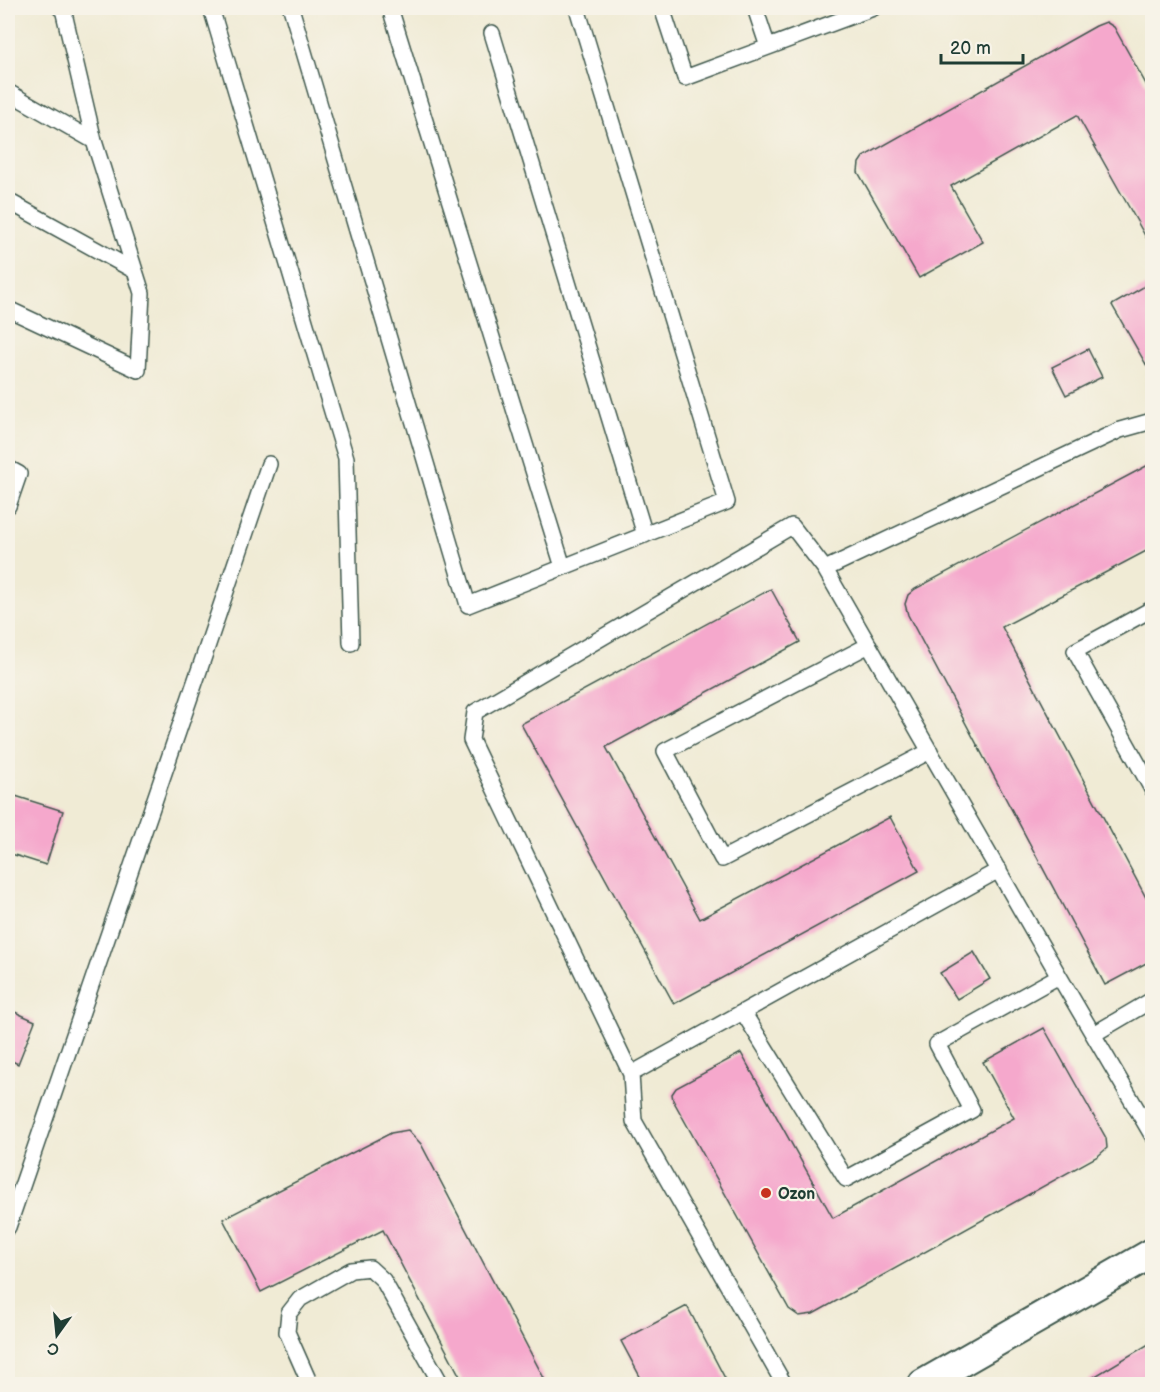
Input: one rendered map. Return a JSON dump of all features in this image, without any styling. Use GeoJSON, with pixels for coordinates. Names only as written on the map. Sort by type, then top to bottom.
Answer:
{"type":"FeatureCollection","features":[{"type":"Feature","properties":{"kind":"street"},"geometry":{"type":"LineString","coordinates":[[923,1384],[1152,1253]]}},
{"type":"Feature","properties":{"kind":"lane"},"geometry":{"type":"LineString","coordinates":[[8,309],[138,370],[142,293],[94,141],[63,9],[60,8]]}},
{"type":"Feature","properties":{"kind":"lane"},"geometry":{"type":"LineString","coordinates":[[211,8],[346,458],[351,643]]}},
{"type":"Feature","properties":{"kind":"lane"},"geometry":{"type":"LineString","coordinates":[[291,8],[468,605],[727,502],[576,8]]}},
{"type":"Feature","properties":{"kind":"lane"},"geometry":{"type":"LineString","coordinates":[[390,8],[563,567]]}},
{"type":"Feature","properties":{"kind":"lane"},"geometry":{"type":"LineString","coordinates":[[662,8],[685,78],[873,8]]}},
{"type":"Feature","properties":{"kind":"lane"},"geometry":{"type":"LineString","coordinates":[[755,8],[768,47]]}},
{"type":"Feature","properties":{"kind":"lane"},"geometry":{"type":"LineString","coordinates":[[492,33],[645,535]]}},
{"type":"Feature","properties":{"kind":"lane"},"geometry":{"type":"LineString","coordinates":[[8,92],[94,141]]}},
{"type":"Feature","properties":{"kind":"lane"},"geometry":{"type":"LineString","coordinates":[[8,201],[135,271]]}},
{"type":"Feature","properties":{"kind":"lane"},"geometry":{"type":"LineString","coordinates":[[825,569],[1120,430],[1152,421]]}},
{"type":"Feature","properties":{"kind":"lane"},"geometry":{"type":"LineString","coordinates":[[8,1227],[191,696],[268,464]]}},
{"type":"Feature","properties":{"kind":"lane"},"geometry":{"type":"LineString","coordinates":[[8,468],[20,474],[8,506]]}},
{"type":"Feature","properties":{"kind":"lane"},"geometry":{"type":"LineString","coordinates":[[784,1384],[634,1121],[631,1074],[471,740],[475,711],[792,526],[825,569],[1152,1136]]}},
{"type":"Feature","properties":{"kind":"lane"},"geometry":{"type":"LineString","coordinates":[[1152,609],[1075,651],[1152,789]]}},
{"type":"Feature","properties":{"kind":"lane"},"geometry":{"type":"LineString","coordinates":[[869,645],[665,751],[722,859],[930,751]]}},
{"type":"Feature","properties":{"kind":"lane"},"geometry":{"type":"LineString","coordinates":[[631,1074],[999,870]]}},
{"type":"Feature","properties":{"kind":"lane"},"geometry":{"type":"LineString","coordinates":[[743,1012],[846,1179],[972,1110],[937,1044],[1059,976]]}},
{"type":"Feature","properties":{"kind":"lane"},"geometry":{"type":"LineString","coordinates":[[1094,1034],[1152,1000]]}},
{"type":"Feature","properties":{"kind":"lane"},"geometry":{"type":"LineString","coordinates":[[310,1384],[287,1332],[289,1313],[300,1299],[351,1270],[370,1268],[383,1280],[441,1384]]}},
{"type":"Feature","properties":{"kind":"building"},"geometry":{"type":"Polygon","coordinates":[[[1106,22],[1114,27],[1152,95],[1152,248],[1077,115],[951,186],[983,242],[919,278],[858,172],[859,163],[863,157],[1106,22]]]}},
{"type":"Feature","properties":{"kind":"building"},"geometry":{"type":"Polygon","coordinates":[[[1152,282],[1152,372],[1151,373],[1112,305],[1152,282]]]}},
{"type":"Feature","properties":{"kind":"building"},"geometry":{"type":"Polygon","coordinates":[[[1088,349],[1102,377],[1066,395],[1052,367],[1088,349]]]}},
{"type":"Feature","properties":{"kind":"building"},"geometry":{"type":"Polygon","coordinates":[[[1152,463],[1152,548],[1002,627],[1152,909],[1152,960],[1105,985],[908,615],[905,604],[908,595],[915,589],[1152,463]]]}},
{"type":"Feature","properties":{"kind":"building"},"geometry":{"type":"Polygon","coordinates":[[[771,589],[800,642],[606,747],[700,919],[890,817],[919,871],[674,1004],[521,724],[771,589]]]}},
{"type":"Feature","properties":{"kind":"building"},"geometry":{"type":"Polygon","coordinates":[[[9,794],[63,811],[46,865],[8,853],[9,794]]]}},
{"type":"Feature","properties":{"kind":"building"},"geometry":{"type":"Polygon","coordinates":[[[974,952],[990,979],[957,999],[940,973],[974,952]]]}},
{"type":"Feature","properties":{"kind":"building"},"geometry":{"type":"Polygon","coordinates":[[[8,1009],[35,1021],[18,1064],[8,1059],[8,1009]]]}},
{"type":"Feature","properties":{"kind":"building"},"geometry":{"type":"Polygon","coordinates":[[[1044,1028],[1106,1138],[1107,1148],[1098,1156],[813,1314],[799,1316],[789,1309],[673,1100],[672,1094],[676,1088],[741,1053],[833,1218],[1014,1118],[983,1062],[1044,1028]]]}},
{"type":"Feature","properties":{"kind":"building"},"geometry":{"type":"Polygon","coordinates":[[[408,1130],[421,1144],[547,1384],[464,1384],[383,1230],[261,1292],[223,1219],[391,1133],[408,1130]]]}},
{"type":"Feature","properties":{"kind":"building"},"geometry":{"type":"Polygon","coordinates":[[[687,1306],[728,1384],[644,1384],[621,1341],[687,1306]]]}},
{"type":"Feature","properties":{"kind":"building"},"geometry":{"type":"Polygon","coordinates":[[[1152,1342],[1152,1384],[1082,1384],[1152,1342]]]}},
{"type":"Feature","properties":{"kind":"place","name":"Ozon"},"geometry":{"type":"Point","coordinates":[766,1193]}}]}
